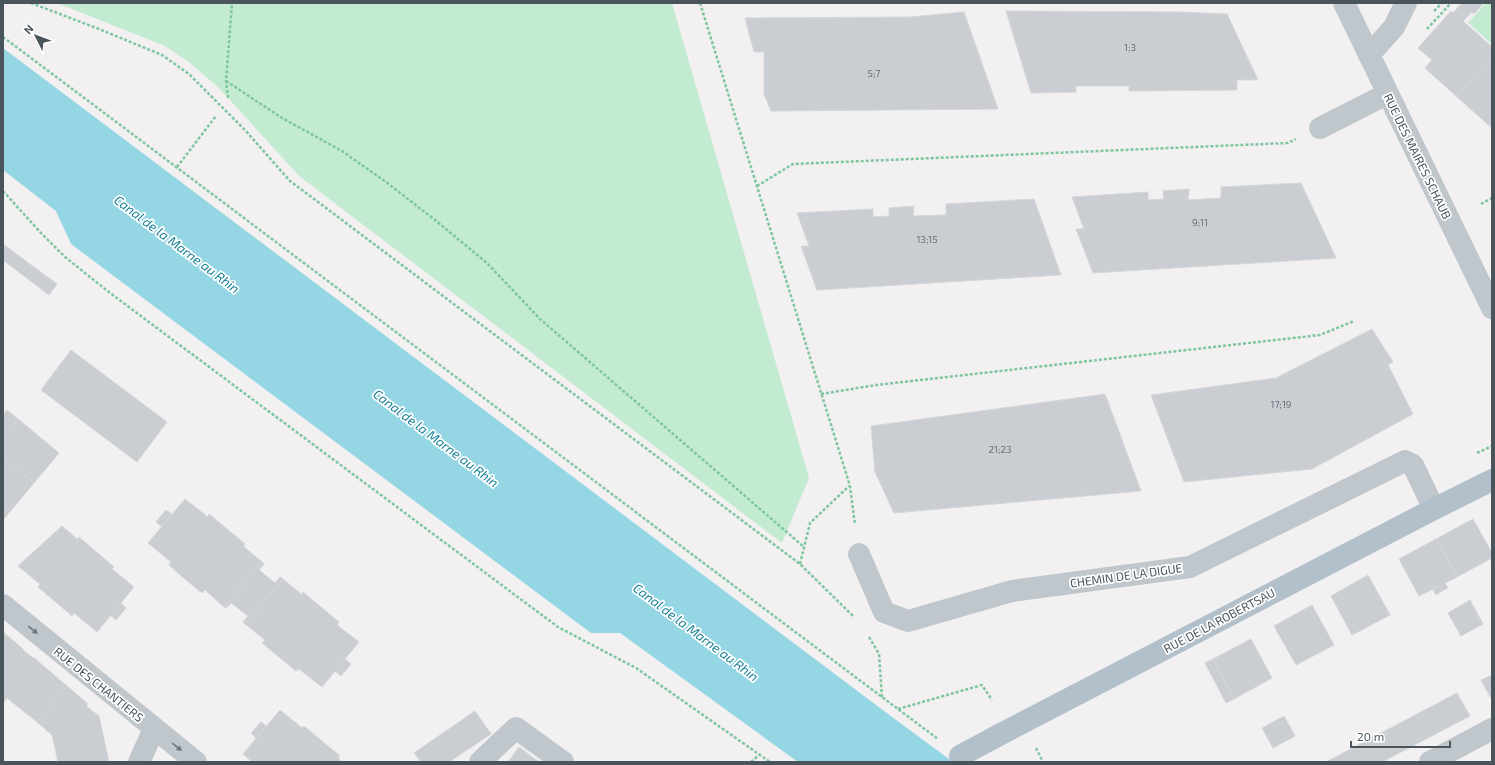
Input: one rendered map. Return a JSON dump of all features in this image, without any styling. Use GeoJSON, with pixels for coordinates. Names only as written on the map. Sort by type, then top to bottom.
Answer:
{"type":"FeatureCollection","features":[{"type":"Feature","properties":{"kind":"main road","name":"RUE DE LA ROBERTSAU"},"geometry":{"type":"LineString","coordinates":[[947,762],[1492,480]]}},
{"type":"Feature","properties":{"kind":"street","name":"RUE DES MAIRES SCHAUB"},"geometry":{"type":"LineString","coordinates":[[1344,3],[1492,308]]}},
{"type":"Feature","properties":{"kind":"street"},"geometry":{"type":"LineString","coordinates":[[1369,55],[1394,27],[1397,18],[1406,3]]}},
{"type":"Feature","properties":{"kind":"street"},"geometry":{"type":"LineString","coordinates":[[1320,128],[1388,94]]}},
{"type":"Feature","properties":{"kind":"street","name":"CHEMIN DE LA DIGUE"},"geometry":{"type":"LineString","coordinates":[[859,554],[884,612],[908,621],[1012,591],[1190,567],[1405,461],[1413,465],[1434,509]]}},
{"type":"Feature","properties":{"kind":"street","name":"RUE DES CHANTIERS"},"geometry":{"type":"LineString","coordinates":[[3,605],[196,762]]}},
{"type":"Feature","properties":{"kind":"street"},"geometry":{"type":"LineString","coordinates":[[480,762],[516,728],[563,762]]}},
{"type":"Feature","properties":{"kind":"street"},"geometry":{"type":"LineString","coordinates":[[139,762],[154,729]]}},
{"type":"Feature","properties":{"kind":"street"},"geometry":{"type":"LineString","coordinates":[[1430,762],[1492,729]]}},
{"type":"Feature","properties":{"kind":"path"},"geometry":{"type":"LineString","coordinates":[[31,3],[162,55],[189,74],[245,130],[290,180],[800,564],[856,619]]}},
{"type":"Feature","properties":{"kind":"path"},"geometry":{"type":"LineString","coordinates":[[228,98],[226,81],[232,3]]}},
{"type":"Feature","properties":{"kind":"path"},"geometry":{"type":"LineString","coordinates":[[700,3],[850,486],[859,554]]}},
{"type":"Feature","properties":{"kind":"path"},"geometry":{"type":"LineString","coordinates":[[1431,14],[1442,3]]}},
{"type":"Feature","properties":{"kind":"path"},"geometry":{"type":"LineString","coordinates":[[1425,31],[1451,3]]}},
{"type":"Feature","properties":{"kind":"path"},"geometry":{"type":"LineString","coordinates":[[3,37],[938,740]]}},
{"type":"Feature","properties":{"kind":"path"},"geometry":{"type":"LineString","coordinates":[[226,81],[282,118],[342,151],[386,182],[435,220],[487,263],[540,319],[804,547]]}},
{"type":"Feature","properties":{"kind":"path"},"geometry":{"type":"LineString","coordinates":[[177,168],[216,116]]}},
{"type":"Feature","properties":{"kind":"path"},"geometry":{"type":"LineString","coordinates":[[757,186],[793,164],[1288,143],[1320,128]]}},
{"type":"Feature","properties":{"kind":"path"},"geometry":{"type":"LineString","coordinates":[[3,191],[41,233],[66,257],[110,293],[558,627],[636,668],[770,762]]}},
{"type":"Feature","properties":{"kind":"path"},"geometry":{"type":"LineString","coordinates":[[1481,204],[1492,198]]}},
{"type":"Feature","properties":{"kind":"path"},"geometry":{"type":"LineString","coordinates":[[821,394],[859,388],[1320,334],[1354,320]]}},
{"type":"Feature","properties":{"kind":"path"},"geometry":{"type":"LineString","coordinates":[[800,564],[810,523],[850,486]]}},
{"type":"Feature","properties":{"kind":"path"},"geometry":{"type":"LineString","coordinates":[[869,636],[879,654],[882,698]]}},
{"type":"Feature","properties":{"kind":"path"},"geometry":{"type":"LineString","coordinates":[[898,709],[982,685],[992,700]]}},
{"type":"Feature","properties":{"kind":"path"},"geometry":{"type":"LineString","coordinates":[[751,762],[759,755]]}},
{"type":"Feature","properties":{"kind":"green space"},"geometry":{"type":"Polygon","coordinates":[[[57,3],[672,3],[809,478],[782,543],[299,176],[220,89],[190,63],[165,46],[57,3]]]}},
{"type":"Feature","properties":{"kind":"green space"},"geometry":{"type":"Polygon","coordinates":[[[1486,3],[1492,3],[1492,44],[1468,23],[1486,3]]]}},
{"type":"Feature","properties":{"kind":"water","name":"Canal de la Marne au Rhin"},"geometry":{"type":"Polygon","coordinates":[[[3,48],[953,762],[798,762],[620,633],[591,633],[71,244],[56,211],[3,170],[3,48]]]}},
{"type":"Feature","properties":{"kind":"building"},"geometry":{"type":"Polygon","coordinates":[[[1462,3],[1484,3],[1474,14],[1472,12],[1463,21],[1492,47],[1492,57],[1456,96],[1425,68],[1432,60],[1418,48],[1451,11],[1453,13],[1462,3]]]}},
{"type":"Feature","properties":{"kind":"building"},"geometry":{"type":"Polygon","coordinates":[[[1006,11],[1179,12],[1227,14],[1258,80],[1237,80],[1237,90],[1129,91],[1129,86],[1076,86],[1076,92],[1031,93],[1006,11]]]}},
{"type":"Feature","properties":{"kind":"building"},"geometry":{"type":"Polygon","coordinates":[[[964,12],[998,109],[771,111],[764,94],[764,52],[754,52],[745,18],[910,17],[964,12]]]}},
{"type":"Feature","properties":{"kind":"building"},"geometry":{"type":"Polygon","coordinates":[[[1492,57],[1492,128],[1456,96],[1492,57]]]}},
{"type":"Feature","properties":{"kind":"building"},"geometry":{"type":"Polygon","coordinates":[[[1301,183],[1336,258],[1093,273],[1076,229],[1084,229],[1072,197],[1148,192],[1148,200],[1164,199],[1163,191],[1189,189],[1188,200],[1221,198],[1221,187],[1301,183]]]}},
{"type":"Feature","properties":{"kind":"building"},"geometry":{"type":"Polygon","coordinates":[[[1034,199],[1061,275],[817,290],[801,246],[809,246],[797,213],[873,209],[873,217],[889,216],[889,208],[914,206],[913,216],[946,215],[946,204],[1034,199]]]}},
{"type":"Feature","properties":{"kind":"building"},"geometry":{"type":"Polygon","coordinates":[[[3,244],[57,284],[49,295],[3,260],[3,244]]]}},
{"type":"Feature","properties":{"kind":"building"},"geometry":{"type":"Polygon","coordinates":[[[1372,329],[1393,362],[1388,365],[1413,414],[1312,469],[1184,482],[1151,395],[1276,378],[1372,329]]]}},
{"type":"Feature","properties":{"kind":"building"},"geometry":{"type":"Polygon","coordinates":[[[71,350],[167,422],[137,462],[41,390],[71,350]]]}},
{"type":"Feature","properties":{"kind":"building"},"geometry":{"type":"Polygon","coordinates":[[[1105,394],[1141,491],[894,513],[875,472],[871,426],[1105,394]]]}},
{"type":"Feature","properties":{"kind":"building"},"geometry":{"type":"Polygon","coordinates":[[[7,410],[18,419],[3,437],[3,415],[7,410]]]}},
{"type":"Feature","properties":{"kind":"building"},"geometry":{"type":"Polygon","coordinates":[[[18,419],[59,453],[34,483],[3,457],[3,437],[18,419]]]}},
{"type":"Feature","properties":{"kind":"building"},"geometry":{"type":"Polygon","coordinates":[[[3,457],[34,483],[9,513],[3,508],[3,457]]]}},
{"type":"Feature","properties":{"kind":"building"},"geometry":{"type":"Polygon","coordinates":[[[185,499],[208,517],[209,514],[245,544],[243,546],[262,562],[224,607],[205,590],[202,593],[186,580],[169,565],[171,562],[148,543],[185,499]]]}},
{"type":"Feature","properties":{"kind":"building"},"geometry":{"type":"Polygon","coordinates":[[[3,508],[9,513],[3,520],[3,508]]]}},
{"type":"Feature","properties":{"kind":"building"},"geometry":{"type":"Polygon","coordinates":[[[166,510],[172,514],[162,527],[156,522],[166,510]]]}},
{"type":"Feature","properties":{"kind":"building"},"geometry":{"type":"Polygon","coordinates":[[[1473,519],[1492,553],[1492,558],[1457,577],[1436,539],[1473,519]]]}},
{"type":"Feature","properties":{"kind":"building"},"geometry":{"type":"Polygon","coordinates":[[[62,526],[77,539],[79,537],[114,567],[112,569],[134,587],[97,632],[74,613],[72,616],[38,587],[40,584],[18,566],[62,526]]]}},
{"type":"Feature","properties":{"kind":"building"},"geometry":{"type":"Polygon","coordinates":[[[1436,539],[1457,577],[1445,583],[1448,588],[1442,591],[1439,586],[1419,596],[1399,559],[1436,539]]]}},
{"type":"Feature","properties":{"kind":"building"},"geometry":{"type":"Polygon","coordinates":[[[262,562],[264,564],[259,570],[275,583],[280,577],[283,579],[245,624],[243,622],[248,616],[231,603],[226,608],[224,607],[262,562]]]}},
{"type":"Feature","properties":{"kind":"building"},"geometry":{"type":"Polygon","coordinates":[[[1368,575],[1390,615],[1352,635],[1331,596],[1368,575]]]}},
{"type":"Feature","properties":{"kind":"building"},"geometry":{"type":"Polygon","coordinates":[[[283,579],[302,595],[303,592],[339,622],[337,625],[359,642],[322,687],[299,669],[296,671],[262,643],[265,640],[245,624],[283,579]]]}},
{"type":"Feature","properties":{"kind":"building"},"geometry":{"type":"Polygon","coordinates":[[[1439,586],[1442,591],[1436,595],[1433,589],[1439,586]]]}},
{"type":"Feature","properties":{"kind":"building"},"geometry":{"type":"Polygon","coordinates":[[[1470,600],[1483,624],[1461,636],[1448,613],[1470,600]]]}},
{"type":"Feature","properties":{"kind":"building"},"geometry":{"type":"Polygon","coordinates":[[[121,603],[126,608],[116,620],[110,615],[121,603]]]}},
{"type":"Feature","properties":{"kind":"building"},"geometry":{"type":"Polygon","coordinates":[[[1312,605],[1334,645],[1296,665],[1274,626],[1312,605]]]}},
{"type":"Feature","properties":{"kind":"building"},"geometry":{"type":"Polygon","coordinates":[[[3,632],[67,686],[37,722],[7,698],[3,703],[3,632]]]}},
{"type":"Feature","properties":{"kind":"building"},"geometry":{"type":"Polygon","coordinates":[[[1251,639],[1272,678],[1234,699],[1213,659],[1251,639]]]}},
{"type":"Feature","properties":{"kind":"building"},"geometry":{"type":"Polygon","coordinates":[[[345,659],[351,664],[341,676],[335,671],[345,659]]]}},
{"type":"Feature","properties":{"kind":"building"},"geometry":{"type":"Polygon","coordinates":[[[1213,659],[1234,699],[1226,703],[1205,663],[1213,659]]]}},
{"type":"Feature","properties":{"kind":"building"},"geometry":{"type":"Polygon","coordinates":[[[1492,675],[1492,700],[1481,680],[1492,675]]]}},
{"type":"Feature","properties":{"kind":"building"},"geometry":{"type":"Polygon","coordinates":[[[67,686],[88,704],[86,706],[99,716],[109,762],[58,762],[52,735],[37,722],[67,686]]]}},
{"type":"Feature","properties":{"kind":"building"},"geometry":{"type":"Polygon","coordinates":[[[1457,693],[1470,716],[1382,762],[1326,762],[1457,693]]]}},
{"type":"Feature","properties":{"kind":"building"},"geometry":{"type":"Polygon","coordinates":[[[280,710],[302,728],[304,726],[340,756],[338,758],[342,762],[252,762],[243,754],[280,710]]]}},
{"type":"Feature","properties":{"kind":"building"},"geometry":{"type":"Polygon","coordinates":[[[475,711],[491,734],[449,762],[421,762],[414,753],[475,711]]]}},
{"type":"Feature","properties":{"kind":"building"},"geometry":{"type":"Polygon","coordinates":[[[1284,716],[1295,736],[1273,748],[1262,728],[1284,716]]]}},
{"type":"Feature","properties":{"kind":"building"},"geometry":{"type":"Polygon","coordinates":[[[261,722],[266,726],[256,738],[251,733],[261,722]]]}},
{"type":"Feature","properties":{"kind":"building"},"geometry":{"type":"Polygon","coordinates":[[[519,747],[539,762],[508,762],[519,747]]]}}]}
